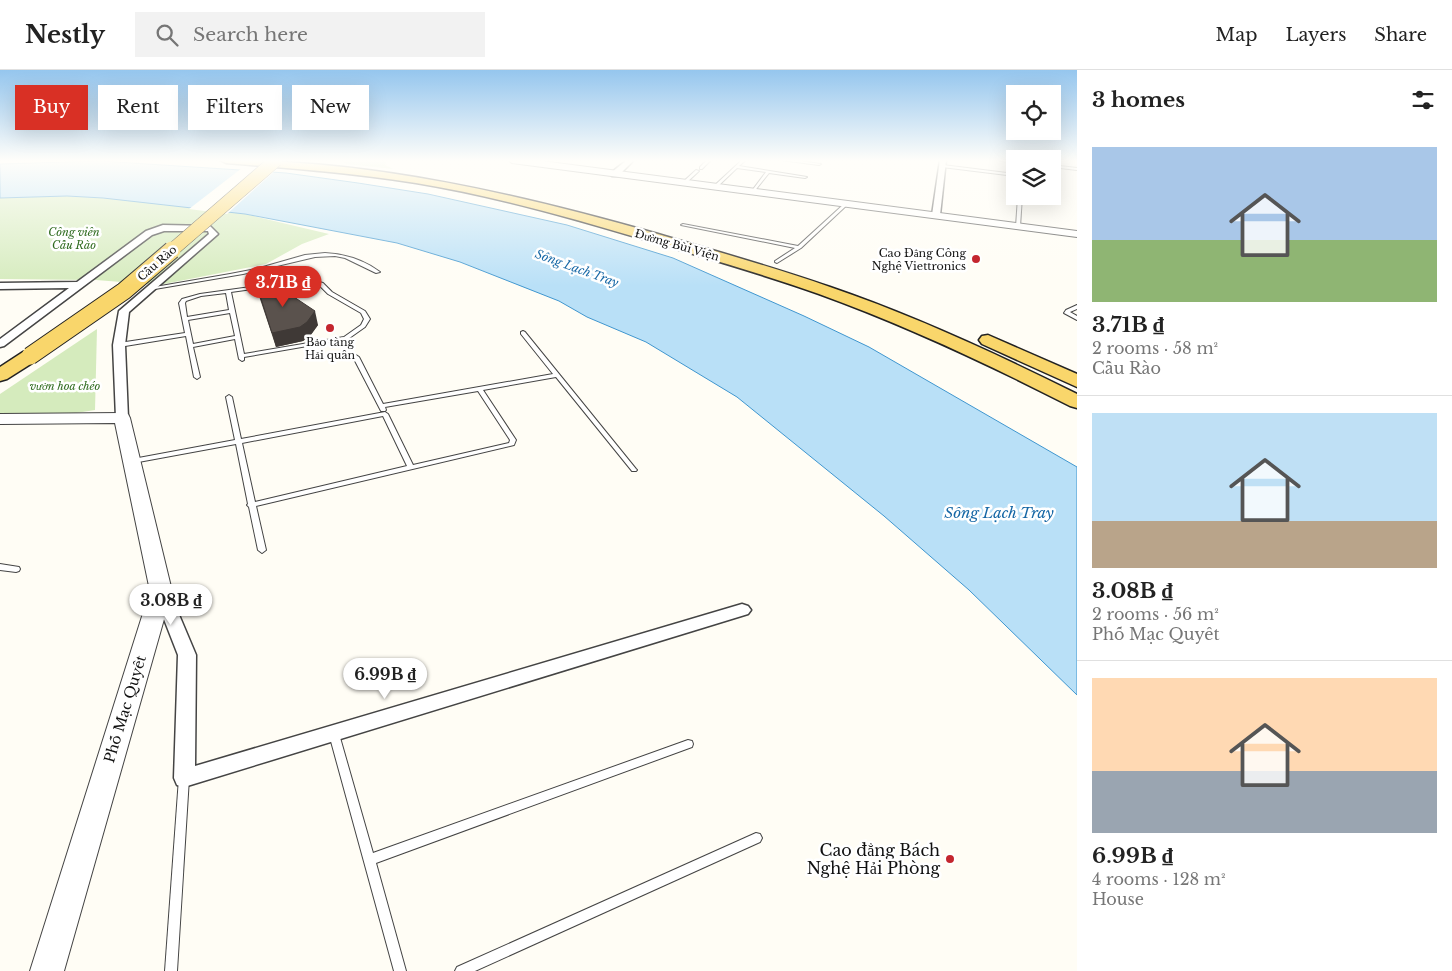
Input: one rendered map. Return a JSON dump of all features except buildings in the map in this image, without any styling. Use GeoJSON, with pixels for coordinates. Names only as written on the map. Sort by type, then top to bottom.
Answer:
{"type":"FeatureCollection","features":[{"type":"Feature","properties":{"kind":"main road","name":"Cầu Rào"},"geometry":{"type":"LineString","coordinates":[[4,351],[72,313],[129,273],[211,202]]}},
{"type":"Feature","properties":{"kind":"main road","name":"Cầu Rào"},"geometry":{"type":"LineString","coordinates":[[0,375],[124,291],[227,202]]}},
{"type":"Feature","properties":{"kind":"main road","name":"Đường Bùi Viện"},"geometry":{"type":"LineString","coordinates":[[525,202],[742,264],[834,294],[939,336],[1077,402]]}},
{"type":"Feature","properties":{"kind":"main road","name":"Đường Bùi Viện"},"geometry":{"type":"LineString","coordinates":[[543,202],[608,219],[825,284],[952,333],[1077,391]]}},
{"type":"Feature","properties":{"kind":"main road","name":"Đường Bùi Viện"},"geometry":{"type":"LineString","coordinates":[[563,202],[777,262],[924,314]]}},
{"type":"Feature","properties":{"kind":"main road"},"geometry":{"type":"LineString","coordinates":[[974,334],[1077,381]]}},
{"type":"Feature","properties":{"kind":"street"},"geometry":{"type":"LineString","coordinates":[[824,202],[1077,234]]}},
{"type":"Feature","properties":{"kind":"street"},"geometry":{"type":"LineString","coordinates":[[936,215],[938,202]]}},
{"type":"Feature","properties":{"kind":"street"},"geometry":{"type":"LineString","coordinates":[[0,419],[122,418],[119,345],[124,311],[214,234],[214,232],[207,228],[172,227],[156,230],[79,285],[4,351]]}},
{"type":"Feature","properties":{"kind":"street"},"geometry":{"type":"LineString","coordinates":[[0,286],[79,285]]}},
{"type":"Feature","properties":{"kind":"street","name":"Phố Mạc Quyêt"},"geometry":{"type":"LineString","coordinates":[[46,971],[161,591],[122,418]]}},
{"type":"Feature","properties":{"kind":"street"},"geometry":{"type":"LineString","coordinates":[[161,591],[187,655],[184,778],[742,610]]}},
{"type":"Feature","properties":{"kind":"lane"},"geometry":{"type":"LineString","coordinates":[[777,262],[800,247],[845,205]]}},
{"type":"Feature","properties":{"kind":"lane"},"geometry":{"type":"LineString","coordinates":[[1018,226],[1019,205]]}},
{"type":"Feature","properties":{"kind":"lane"},"geometry":{"type":"LineString","coordinates":[[683,225],[800,247]]}},
{"type":"Feature","properties":{"kind":"lane"},"geometry":{"type":"LineString","coordinates":[[150,289],[255,270],[286,260],[314,255],[349,257],[378,272]]}},
{"type":"Feature","properties":{"kind":"lane"},"geometry":{"type":"LineString","coordinates":[[197,377],[182,303],[184,300],[200,295],[228,291],[312,281],[321,284],[330,293],[363,312],[366,319],[363,326],[346,338],[242,357],[228,291]]}},
{"type":"Feature","properties":{"kind":"lane"},"geometry":{"type":"LineString","coordinates":[[1077,307],[1067,313],[1077,318]]}},
{"type":"Feature","properties":{"kind":"lane"},"geometry":{"type":"LineString","coordinates":[[185,319],[232,311]]}},
{"type":"Feature","properties":{"kind":"lane"},"geometry":{"type":"LineString","coordinates":[[523,333],[634,470]]}},
{"type":"Feature","properties":{"kind":"lane"},"geometry":{"type":"LineString","coordinates":[[119,345],[188,334]]}},
{"type":"Feature","properties":{"kind":"lane"},"geometry":{"type":"LineString","coordinates":[[190,346],[238,337]]}},
{"type":"Feature","properties":{"kind":"lane"},"geometry":{"type":"LineString","coordinates":[[356,357],[411,468]]}},
{"type":"Feature","properties":{"kind":"lane"},"geometry":{"type":"LineString","coordinates":[[381,406],[557,375]]}},
{"type":"Feature","properties":{"kind":"lane"},"geometry":{"type":"LineString","coordinates":[[251,506],[512,444],[513,440],[479,388]]}},
{"type":"Feature","properties":{"kind":"lane"},"geometry":{"type":"LineString","coordinates":[[230,397],[251,506],[262,550]]}},
{"type":"Feature","properties":{"kind":"lane"},"geometry":{"type":"LineString","coordinates":[[133,462],[385,414]]}},
{"type":"Feature","properties":{"kind":"lane"},"geometry":{"type":"LineString","coordinates":[[0,567],[16,569]]}},
{"type":"Feature","properties":{"kind":"lane"},"geometry":{"type":"LineString","coordinates":[[334,734],[400,971]]}},
{"type":"Feature","properties":{"kind":"lane"},"geometry":{"type":"LineString","coordinates":[[369,860],[688,744]]}},
{"type":"Feature","properties":{"kind":"lane"},"geometry":{"type":"LineString","coordinates":[[171,971],[184,778]]}},
{"type":"Feature","properties":{"kind":"lane"},"geometry":{"type":"LineString","coordinates":[[461,971],[756,838]]}},
{"type":"Feature","properties":{"kind":"green space","name":"Công viên Cầu Rào"},"geometry":{"type":"Polygon","coordinates":[[[0,202],[149,202],[245,214],[329,234],[302,244],[266,264],[159,285],[96,280],[0,279],[0,202]]]}},
{"type":"Feature","properties":{"kind":"green space","name":"vườn hoa chéo"},"geometry":{"type":"Polygon","coordinates":[[[97,329],[95,410],[57,416],[0,414],[0,394],[97,329]]]}},
{"type":"Feature","properties":{"kind":"water","name":"Sông Lạch Tray"},"geometry":{"type":"Polygon","coordinates":[[[139,202],[464,202],[567,225],[673,258],[804,316],[869,347],[1077,467],[1077,695],[969,590],[884,516],[737,397],[646,342],[587,317],[559,301],[460,262],[397,243],[245,214],[139,202]]]}},
{"type":"Feature","properties":{"kind":"pier"},"geometry":{"type":"Polygon","coordinates":[[[198,202],[240,202],[227,214],[189,209],[198,202]]]}},
{"type":"Feature","properties":{"kind":"place","name":"Cao Đẳng Công Nghệ Viettronics"},"geometry":{"type":"Point","coordinates":[976,259]}},
{"type":"Feature","properties":{"kind":"place","name":"Bảo tàng Hải quân"},"geometry":{"type":"Point","coordinates":[330,328]}},
{"type":"Feature","properties":{"kind":"place","name":"Cao đẳng Bách Nghệ Hải Phòng"},"geometry":{"type":"Point","coordinates":[950,859]}}]}
